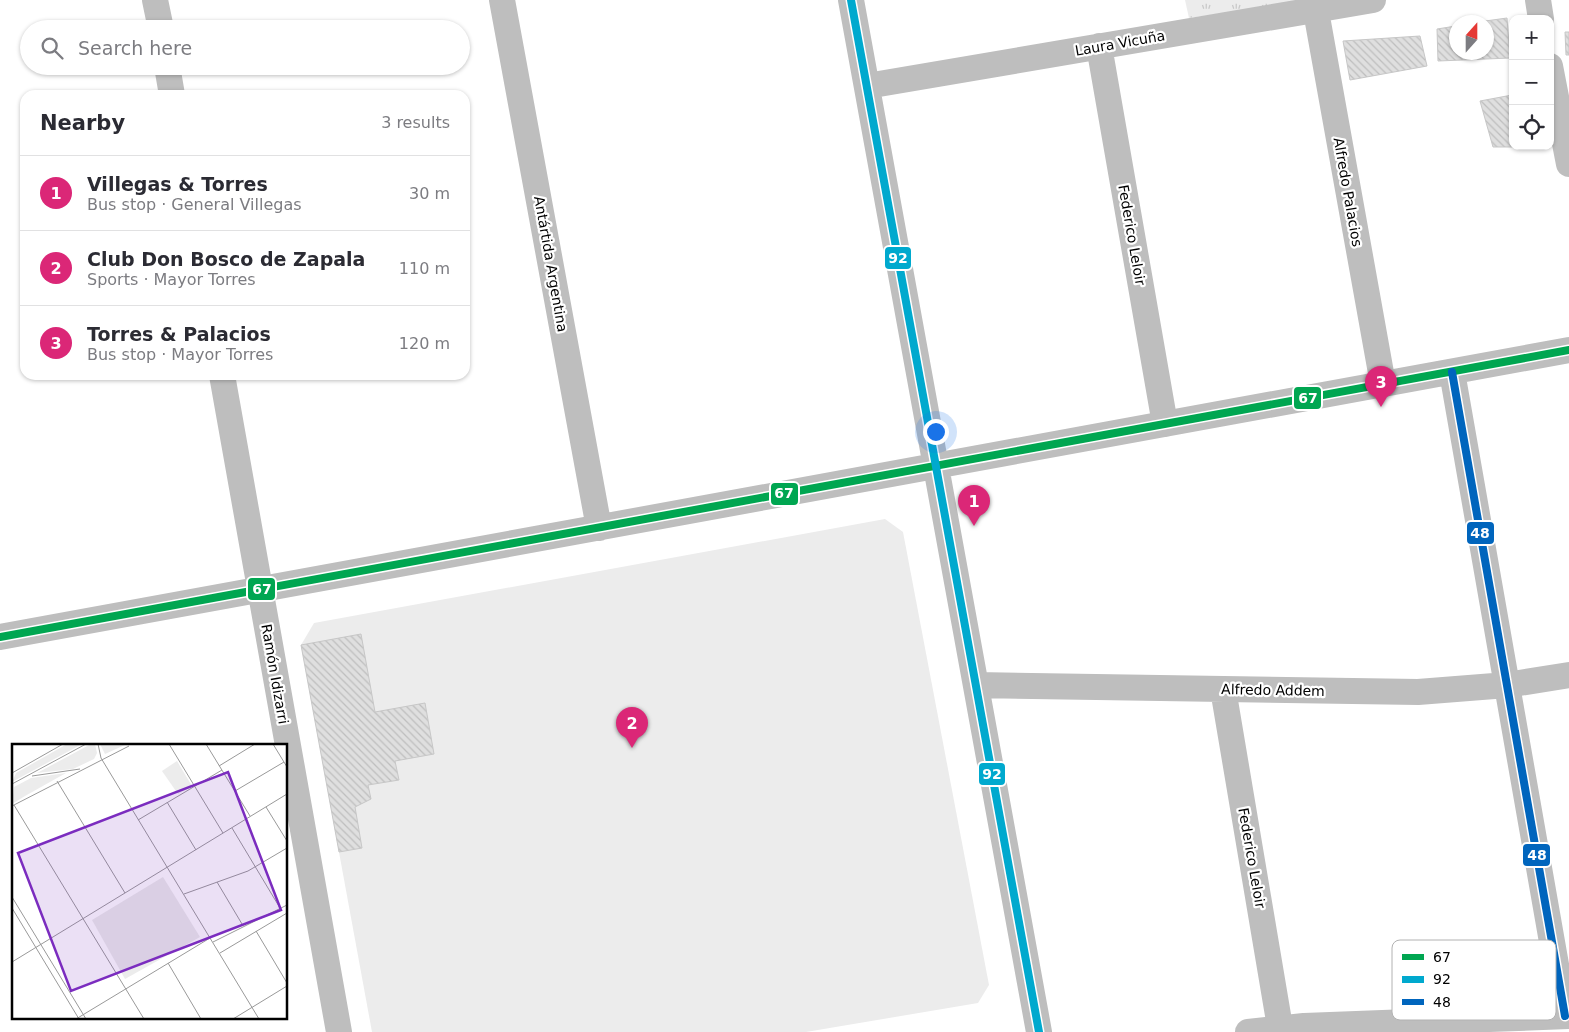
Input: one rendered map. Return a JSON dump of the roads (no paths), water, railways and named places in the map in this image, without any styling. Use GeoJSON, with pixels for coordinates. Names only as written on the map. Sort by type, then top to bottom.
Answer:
{"type":"FeatureCollection","features":[{"type":"Feature","properties":{"kind":"street"},"geometry":{"type":"LineString","coordinates":[[155,0],[158,20]]}},
{"type":"Feature","properties":{"kind":"street","name":"Antártida Argentina"},"geometry":{"type":"LineString","coordinates":[[502,0],[599,528]]}},
{"type":"Feature","properties":{"kind":"street"},"geometry":{"type":"LineString","coordinates":[[851,0],[1040,1032]]}},
{"type":"Feature","properties":{"kind":"street","name":"Laura Vicuña"},"geometry":{"type":"LineString","coordinates":[[867,86],[1099,46],[1314,5],[1373,0]]}},
{"type":"Feature","properties":{"kind":"street"},"geometry":{"type":"LineString","coordinates":[[1538,0],[1540,15]]}},
{"type":"Feature","properties":{"kind":"street","name":"Alfredo Palacios"},"geometry":{"type":"LineString","coordinates":[[1314,5],[1383,384]]}},
{"type":"Feature","properties":{"kind":"street","name":"Federico Leloir"},"geometry":{"type":"LineString","coordinates":[[1099,46],[1165,424]]}},
{"type":"Feature","properties":{"kind":"street"},"geometry":{"type":"LineString","coordinates":[[169,75],[171,90]]}},
{"type":"Feature","properties":{"kind":"street"},"geometry":{"type":"LineString","coordinates":[[1554,84],[1568,149]]}},
{"type":"Feature","properties":{"kind":"street"},"geometry":{"type":"LineString","coordinates":[[0,638],[1569,350]]}},
{"type":"Feature","properties":{"kind":"street"},"geometry":{"type":"LineString","coordinates":[[1452,372],[1553,940]]}},
{"type":"Feature","properties":{"kind":"street","name":"Ramón Idizarri"},"geometry":{"type":"LineString","coordinates":[[223,380],[288,744]]}},
{"type":"Feature","properties":{"kind":"street","name":"Alfredo Addem"},"geometry":{"type":"LineString","coordinates":[[976,685],[1418,692],[1507,685],[1569,675]]}},
{"type":"Feature","properties":{"kind":"street","name":"Federico Leloir"},"geometry":{"type":"LineString","coordinates":[[1223,689],[1280,1027]]}},
{"type":"Feature","properties":{"kind":"street","name":"Ramón Idizarri"},"geometry":{"type":"LineString","coordinates":[[288,747],[339,1032]]}},
{"type":"Feature","properties":{"kind":"street"},"geometry":{"type":"LineString","coordinates":[[1556,955],[1567,1016]]}},
{"type":"Feature","properties":{"kind":"street"},"geometry":{"type":"LineString","coordinates":[[1248,1032],[1280,1027],[1394,1027],[1504,1020]]}},
{"type":"Feature","properties":{"kind":"place","name":"Torres & Palacios"},"geometry":{"type":"Point","coordinates":[1381,407]}},
{"type":"Feature","properties":{"kind":"place","name":"Villegas & Torres"},"geometry":{"type":"Point","coordinates":[974,526]}},
{"type":"Feature","properties":{"kind":"place","name":"Club Don Bosco de Zapala"},"geometry":{"type":"Point","coordinates":[632,748]}}]}
